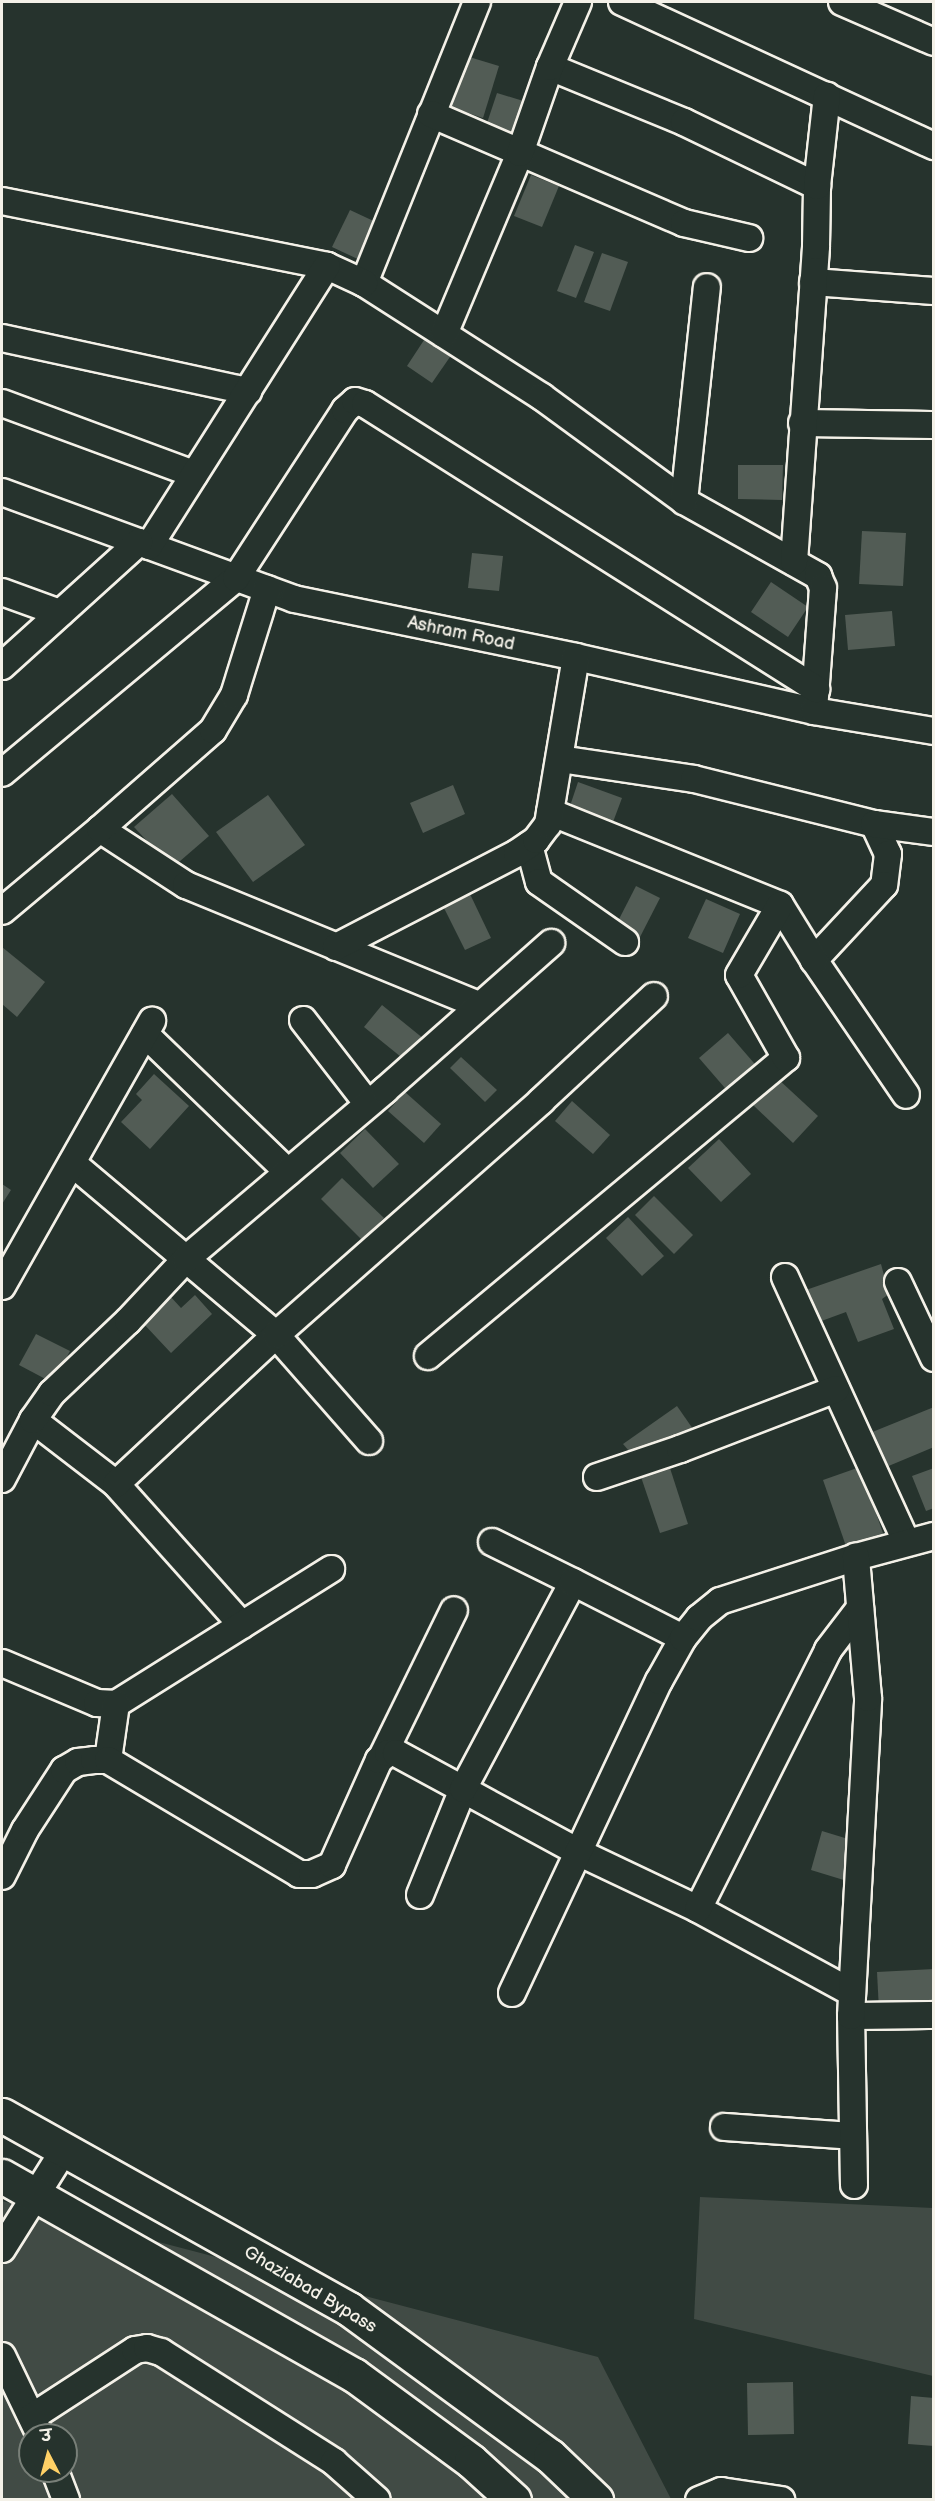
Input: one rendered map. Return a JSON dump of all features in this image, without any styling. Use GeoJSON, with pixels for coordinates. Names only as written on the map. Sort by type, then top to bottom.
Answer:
{"type":"FeatureCollection","features":[{"type":"Feature","properties":{"kind":"main road","name":"Ghaziabad Bypass"},"geometry":{"type":"LineString","coordinates":[[2,2115],[349,2309],[550,2456],[596,2499]]}},
{"type":"Feature","properties":{"kind":"main road"},"geometry":{"type":"LineString","coordinates":[[2,2175],[354,2375],[471,2461],[514,2499]]}},
{"type":"Feature","properties":{"kind":"street"},"geometry":{"type":"LineString","coordinates":[[364,283],[477,2]]}},
{"type":"Feature","properties":{"kind":"street"},"geometry":{"type":"LineString","coordinates":[[444,334],[520,153],[550,67],[578,2]]}},
{"type":"Feature","properties":{"kind":"street"},"geometry":{"type":"LineString","coordinates":[[622,2],[932,143]]}},
{"type":"Feature","properties":{"kind":"street"},"geometry":{"type":"LineString","coordinates":[[842,2],[933,42]]}},
{"type":"Feature","properties":{"kind":"street"},"geometry":{"type":"LineString","coordinates":[[550,67],[684,122],[818,186]]}},
{"type":"Feature","properties":{"kind":"street"},"geometry":{"type":"LineString","coordinates":[[794,562],[818,186],[827,96]]}},
{"type":"Feature","properties":{"kind":"street"},"geometry":{"type":"LineString","coordinates":[[431,114],[684,223],[749,238]]}},
{"type":"Feature","properties":{"kind":"street"},"geometry":{"type":"LineString","coordinates":[[2,201],[327,266],[364,283],[542,396],[684,501],[818,576],[821,581],[815,700]]}},
{"type":"Feature","properties":{"kind":"street"},"geometry":{"type":"LineString","coordinates":[[2,666],[60,613],[144,544],[194,474],[327,266]]}},
{"type":"Feature","properties":{"kind":"street"},"geometry":{"type":"LineString","coordinates":[[813,282],[933,291]]}},
{"type":"Feature","properties":{"kind":"street"},"geometry":{"type":"LineString","coordinates":[[684,501],[707,287]]}},
{"type":"Feature","properties":{"kind":"street"},"geometry":{"type":"LineString","coordinates":[[2,338],[248,391]]}},
{"type":"Feature","properties":{"kind":"street"},"geometry":{"type":"LineString","coordinates":[[2,773],[236,578],[345,410],[355,401],[365,404],[815,700]]}},
{"type":"Feature","properties":{"kind":"street"},"geometry":{"type":"LineString","coordinates":[[2,403],[194,474]]}},
{"type":"Feature","properties":{"kind":"street"},"geometry":{"type":"LineString","coordinates":[[802,423],[933,425]]}},
{"type":"Feature","properties":{"kind":"street","name":"Ashram Road"},"geometry":{"type":"LineString","coordinates":[[2,492],[294,599],[576,657],[815,700],[933,731]]}},
{"type":"Feature","properties":{"kind":"street"},"geometry":{"type":"LineString","coordinates":[[2,911],[213,730],[225,714],[234,695],[267,589]]}},
{"type":"Feature","properties":{"kind":"street"},"geometry":{"type":"LineString","coordinates":[[2,592],[60,613]]}},
{"type":"Feature","properties":{"kind":"street"},"geometry":{"type":"LineString","coordinates":[[336,947],[536,840],[548,824],[576,657]]}},
{"type":"Feature","properties":{"kind":"street"},"geometry":{"type":"LineString","coordinates":[[560,759],[694,780],[874,824],[933,832]]}},
{"type":"Feature","properties":{"kind":"street"},"geometry":{"type":"LineString","coordinates":[[550,812],[780,905],[814,960],[906,1095]]}},
{"type":"Feature","properties":{"kind":"street"},"geometry":{"type":"LineString","coordinates":[[814,960],[884,885],[888,854],[874,824]]}},
{"type":"Feature","properties":{"kind":"street"},"geometry":{"type":"LineString","coordinates":[[100,829],[186,885],[479,1005]]}},
{"type":"Feature","properties":{"kind":"street"},"geometry":{"type":"LineString","coordinates":[[529,845],[538,882],[625,942]]}},
{"type":"Feature","properties":{"kind":"street"},"geometry":{"type":"LineString","coordinates":[[428,1356],[786,1058],[739,975],[780,905]]}},
{"type":"Feature","properties":{"kind":"street"},"geometry":{"type":"LineString","coordinates":[[2,1479],[33,1420],[52,1393],[128,1321],[186,1259],[368,1104],[551,943]]}},
{"type":"Feature","properties":{"kind":"street"},"geometry":{"type":"LineString","coordinates":[[116,1484],[276,1335],[541,1101],[654,996]]}},
{"type":"Feature","properties":{"kind":"street"},"geometry":{"type":"LineString","coordinates":[[303,1020],[368,1104]]}},
{"type":"Feature","properties":{"kind":"street"},"geometry":{"type":"LineString","coordinates":[[2,1286],[148,1028],[288,1172]]}},
{"type":"Feature","properties":{"kind":"street"},"geometry":{"type":"LineString","coordinates":[[72,1162],[276,1335],[369,1441]]}},
{"type":"Feature","properties":{"kind":"street"},"geometry":{"type":"LineString","coordinates":[[785,1277],[906,1542]]}},
{"type":"Feature","properties":{"kind":"street"},"geometry":{"type":"LineString","coordinates":[[898,1282],[933,1358]]}},
{"type":"Feature","properties":{"kind":"street"},"geometry":{"type":"LineString","coordinates":[[597,1477],[680,1449],[836,1389]]}},
{"type":"Feature","properties":{"kind":"street"},"geometry":{"type":"LineString","coordinates":[[33,1420],[116,1484],[242,1625]]}},
{"type":"Feature","properties":{"kind":"street"},"geometry":{"type":"LineString","coordinates":[[513,1993],[659,1681],[683,1638],[699,1618],[720,1601],[856,1557],[933,1536]]}},
{"type":"Feature","properties":{"kind":"street"},"geometry":{"type":"LineString","coordinates":[[492,1542],[683,1638]]}},
{"type":"Feature","properties":{"kind":"street"},"geometry":{"type":"LineString","coordinates":[[854,2185],[851,2004],[868,1698],[856,1557]]}},
{"type":"Feature","properties":{"kind":"street"},"geometry":{"type":"LineString","coordinates":[[2,1663],[97,1703],[117,1704],[331,1569]]}},
{"type":"Feature","properties":{"kind":"street"},"geometry":{"type":"LineString","coordinates":[[420,1895],[463,1789],[573,1582]]}},
{"type":"Feature","properties":{"kind":"street"},"geometry":{"type":"LineString","coordinates":[[698,1909],[828,1650],[860,1608]]}},
{"type":"Feature","properties":{"kind":"street"},"geometry":{"type":"LineString","coordinates":[[2,1876],[25,1830],[64,1770],[78,1762],[108,1760],[299,1874],[312,1874],[332,1865],[454,1610]]}},
{"type":"Feature","properties":{"kind":"street"},"geometry":{"type":"LineString","coordinates":[[108,1760],[117,1704]]}},
{"type":"Feature","properties":{"kind":"street"},"geometry":{"type":"LineString","coordinates":[[383,1755],[388,1752],[396,1754],[578,1852],[698,1909],[851,2004],[933,2015]]}},
{"type":"Feature","properties":{"kind":"street"},"geometry":{"type":"LineString","coordinates":[[724,2127],[853,2136]]}},
{"type":"Feature","properties":{"kind":"street"},"geometry":{"type":"LineString","coordinates":[[2,2249],[64,2150]]}},
{"type":"Feature","properties":{"kind":"street"},"geometry":{"type":"LineString","coordinates":[[40,2423],[135,2350],[147,2348],[161,2352],[334,2462],[377,2499]]}},
{"type":"Feature","properties":{"kind":"street"},"geometry":{"type":"LineString","coordinates":[[2,2356],[35,2423]]}},
{"type":"Feature","properties":{"kind":"street"},"geometry":{"type":"LineString","coordinates":[[60,2483],[66,2499]]}},
{"type":"Feature","properties":{"kind":"street"},"geometry":{"type":"LineString","coordinates":[[699,2499],[721,2490],[781,2499]]}},
{"type":"Feature","properties":{"kind":"shaded area"},"geometry":{"type":"Polygon","coordinates":[[[700,2197],[933,2208],[933,2376],[694,2319],[700,2197]]]}},
{"type":"Feature","properties":{"kind":"shaded area"},"geometry":{"type":"Polygon","coordinates":[[[2,2201],[598,2357],[671,2499],[2,2499],[2,2201]]]}},
{"type":"Feature","properties":{"kind":"building"},"geometry":{"type":"Polygon","coordinates":[[[466,56],[499,66],[483,118],[450,107],[466,56]]]}},
{"type":"Feature","properties":{"kind":"building"},"geometry":{"type":"Polygon","coordinates":[[[497,93],[533,104],[521,140],[485,129],[497,93]]]}},
{"type":"Feature","properties":{"kind":"building"},"geometry":{"type":"Polygon","coordinates":[[[531,175],[559,186],[542,227],[514,216],[531,175]]]}},
{"type":"Feature","properties":{"kind":"building"},"geometry":{"type":"Polygon","coordinates":[[[350,210],[380,224],[362,261],[332,247],[350,210]]]}},
{"type":"Feature","properties":{"kind":"building"},"geometry":{"type":"Polygon","coordinates":[[[575,245],[594,252],[576,298],[557,291],[575,245]]]}},
{"type":"Feature","properties":{"kind":"building"},"geometry":{"type":"Polygon","coordinates":[[[602,253],[628,262],[610,311],[584,302],[602,253]]]}},
{"type":"Feature","properties":{"kind":"building"},"geometry":{"type":"Polygon","coordinates":[[[426,337],[452,354],[432,383],[407,366],[426,337]]]}},
{"type":"Feature","properties":{"kind":"building"},"geometry":{"type":"Polygon","coordinates":[[[738,465],[783,465],[782,500],[738,499],[738,465]]]}},
{"type":"Feature","properties":{"kind":"building"},"geometry":{"type":"Polygon","coordinates":[[[862,531],[906,533],[903,586],[859,584],[862,531]]]}},
{"type":"Feature","properties":{"kind":"building"},"geometry":{"type":"Polygon","coordinates":[[[472,553],[503,556],[499,591],[468,588],[472,553]]]}},
{"type":"Feature","properties":{"kind":"building"},"geometry":{"type":"Polygon","coordinates":[[[771,582],[808,607],[788,637],[751,612],[771,582]]]}},
{"type":"Feature","properties":{"kind":"building"},"geometry":{"type":"Polygon","coordinates":[[[892,611],[895,646],[848,650],[845,615],[892,611]]]}},
{"type":"Feature","properties":{"kind":"building"},"geometry":{"type":"Polygon","coordinates":[[[578,782],[622,798],[610,830],[567,815],[578,782]]]}},
{"type":"Feature","properties":{"kind":"building"},"geometry":{"type":"Polygon","coordinates":[[[453,785],[465,814],[423,833],[410,803],[453,785]]]}},
{"type":"Feature","properties":{"kind":"building"},"geometry":{"type":"Polygon","coordinates":[[[172,794],[209,836],[172,868],[134,827],[172,794]]]}},
{"type":"Feature","properties":{"kind":"building"},"geometry":{"type":"Polygon","coordinates":[[[268,795],[305,845],[253,882],[216,832],[268,795]]]}},
{"type":"Feature","properties":{"kind":"building"},"geometry":{"type":"Polygon","coordinates":[[[636,886],[660,898],[640,937],[616,925],[636,886]]]}},
{"type":"Feature","properties":{"kind":"building"},"geometry":{"type":"Polygon","coordinates":[[[469,892],[491,938],[465,950],[442,904],[469,892]]]}},
{"type":"Feature","properties":{"kind":"building"},"geometry":{"type":"Polygon","coordinates":[[[706,899],[740,914],[723,953],[688,938],[706,899]]]}},
{"type":"Feature","properties":{"kind":"building"},"geometry":{"type":"Polygon","coordinates":[[[2,947],[45,982],[17,1017],[2,1004],[2,947]]]}},
{"type":"Feature","properties":{"kind":"building"},"geometry":{"type":"Polygon","coordinates":[[[382,1005],[424,1039],[406,1061],[364,1027],[382,1005]]]}},
{"type":"Feature","properties":{"kind":"building"},"geometry":{"type":"Polygon","coordinates":[[[728,1033],[760,1070],[731,1095],[699,1058],[728,1033]]]}},
{"type":"Feature","properties":{"kind":"building"},"geometry":{"type":"Polygon","coordinates":[[[461,1057],[497,1090],[485,1102],[450,1068],[461,1057]]]}},
{"type":"Feature","properties":{"kind":"building"},"geometry":{"type":"Polygon","coordinates":[[[154,1074],[189,1106],[150,1149],[121,1122],[142,1100],[136,1094],[154,1074]]]}},
{"type":"Feature","properties":{"kind":"building"},"geometry":{"type":"Polygon","coordinates":[[[777,1078],[818,1116],[793,1143],[752,1104],[777,1078]]]}},
{"type":"Feature","properties":{"kind":"building"},"geometry":{"type":"Polygon","coordinates":[[[405,1092],[441,1124],[424,1143],[388,1111],[405,1092]]]}},
{"type":"Feature","properties":{"kind":"building"},"geometry":{"type":"Polygon","coordinates":[[[572,1101],[610,1135],[593,1154],[555,1121],[572,1101]]]}},
{"type":"Feature","properties":{"kind":"building"},"geometry":{"type":"Polygon","coordinates":[[[365,1129],[399,1164],[373,1188],[340,1153],[365,1129]]]}},
{"type":"Feature","properties":{"kind":"building"},"geometry":{"type":"Polygon","coordinates":[[[719,1139],[751,1174],[721,1202],[688,1168],[719,1139]]]}},
{"type":"Feature","properties":{"kind":"building"},"geometry":{"type":"Polygon","coordinates":[[[342,1178],[384,1218],[362,1240],[321,1199],[342,1178]]]}},
{"type":"Feature","properties":{"kind":"building"},"geometry":{"type":"Polygon","coordinates":[[[2,1184],[11,1190],[2,1204],[2,1184]]]}},
{"type":"Feature","properties":{"kind":"building"},"geometry":{"type":"Polygon","coordinates":[[[654,1196],[693,1235],[674,1254],[635,1215],[654,1196]]]}},
{"type":"Feature","properties":{"kind":"building"},"geometry":{"type":"Polygon","coordinates":[[[628,1217],[664,1256],[642,1276],[606,1238],[628,1217]]]}},
{"type":"Feature","properties":{"kind":"building"},"geometry":{"type":"Polygon","coordinates":[[[881,1264],[889,1294],[882,1299],[894,1329],[858,1342],[846,1312],[816,1323],[803,1291],[881,1264]]]}},
{"type":"Feature","properties":{"kind":"building"},"geometry":{"type":"Polygon","coordinates":[[[195,1295],[212,1314],[171,1353],[142,1322],[170,1296],[181,1308],[195,1295]]]}},
{"type":"Feature","properties":{"kind":"building"},"geometry":{"type":"Polygon","coordinates":[[[36,1334],[70,1351],[53,1383],[19,1365],[36,1334]]]}},
{"type":"Feature","properties":{"kind":"building"},"geometry":{"type":"Polygon","coordinates":[[[677,1406],[693,1429],[636,1459],[623,1444],[677,1406]]]}},
{"type":"Feature","properties":{"kind":"building"},"geometry":{"type":"Polygon","coordinates":[[[934,1407],[934,1447],[879,1470],[865,1435],[934,1407]]]}},
{"type":"Feature","properties":{"kind":"building"},"geometry":{"type":"Polygon","coordinates":[[[669,1465],[688,1524],[660,1533],[640,1474],[669,1465]]]}},
{"type":"Feature","properties":{"kind":"building"},"geometry":{"type":"Polygon","coordinates":[[[860,1467],[884,1536],[847,1549],[823,1480],[860,1467]]]}},
{"type":"Feature","properties":{"kind":"building"},"geometry":{"type":"Polygon","coordinates":[[[934,1468],[934,1508],[926,1511],[912,1476],[934,1468]]]}},
{"type":"Feature","properties":{"kind":"building"},"geometry":{"type":"Polygon","coordinates":[[[822,1831],[858,1842],[847,1881],[811,1870],[822,1831]]]}},
{"type":"Feature","properties":{"kind":"building"},"geometry":{"type":"Polygon","coordinates":[[[934,1969],[934,2008],[879,2010],[877,1972],[934,1969]]]}},
{"type":"Feature","properties":{"kind":"building"},"geometry":{"type":"Polygon","coordinates":[[[793,2382],[794,2434],[748,2435],[747,2383],[793,2382]]]}},
{"type":"Feature","properties":{"kind":"building"},"geometry":{"type":"Polygon","coordinates":[[[911,2396],[934,2398],[934,2446],[908,2444],[911,2396]]]}}]}
